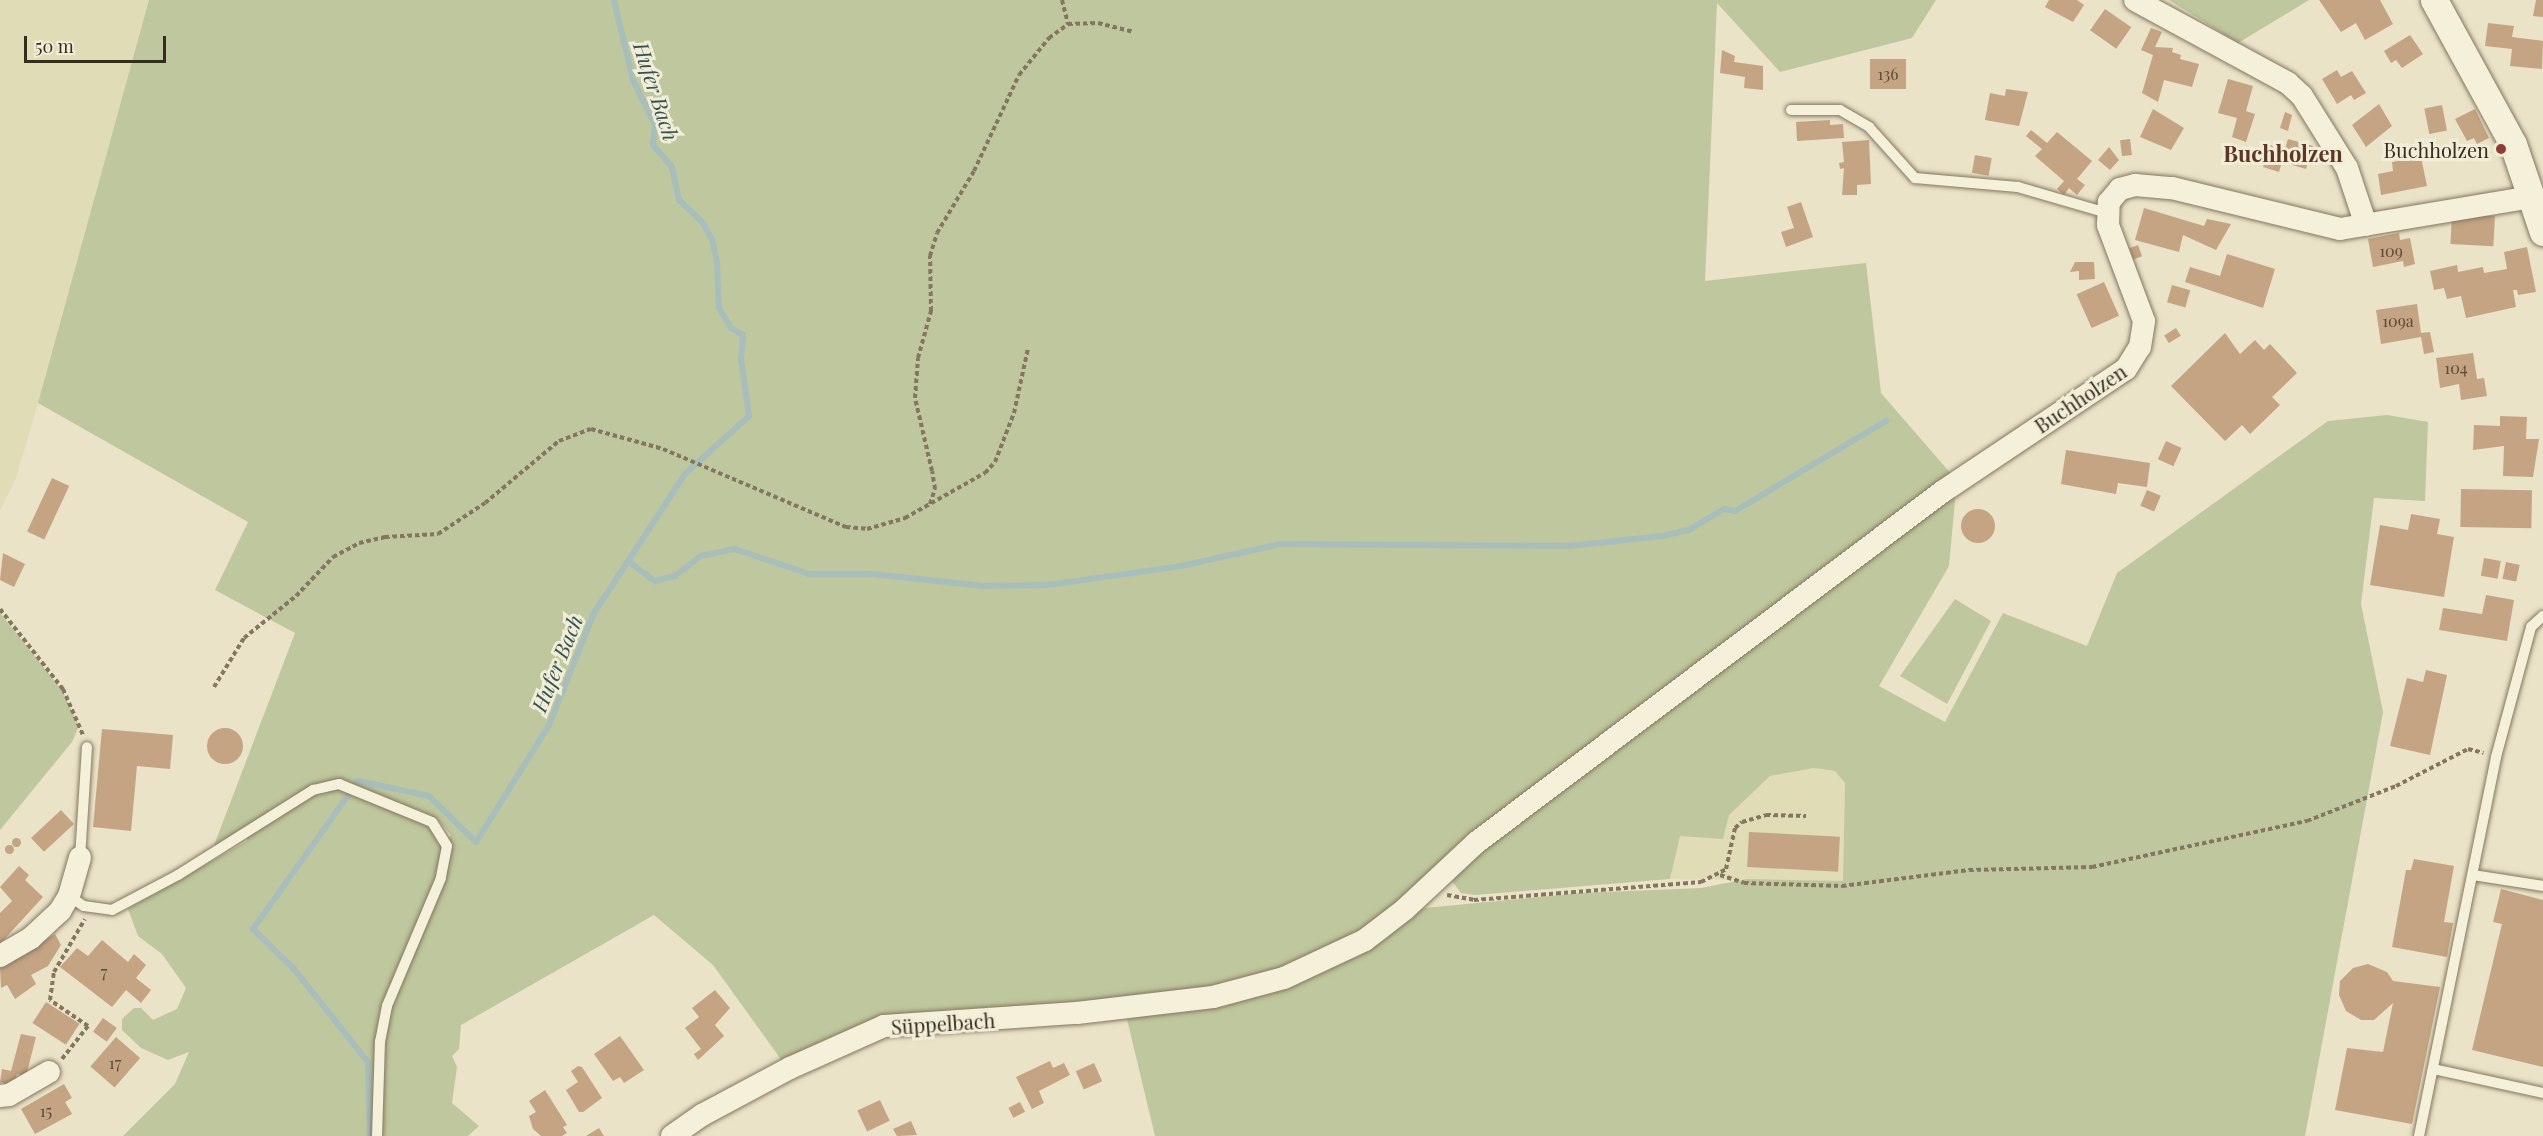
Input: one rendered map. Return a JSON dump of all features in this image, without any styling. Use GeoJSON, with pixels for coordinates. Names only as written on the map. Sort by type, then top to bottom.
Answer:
{"type":"FeatureCollection","features":[{"type":"Feature","properties":{"kind":"street"},"geometry":{"type":"LineString","coordinates":[[2135,0],[2288,83],[2302,96],[2347,168],[2366,225]]}},
{"type":"Feature","properties":{"kind":"street"},"geometry":{"type":"LineString","coordinates":[[2434,0],[2513,144],[2543,232]]}},
{"type":"Feature","properties":{"kind":"street"},"geometry":{"type":"LineString","coordinates":[[2107,213],[2111,197],[2121,189],[2150,185],[2195,193],[2316,226],[2340,229],[2532,197]]}},
{"type":"Feature","properties":{"kind":"street","name":"Buchholzen"},"geometry":{"type":"LineString","coordinates":[[1431,886],[1477,842],[1978,466],[2111,381],[2132,363],[2143,338],[2143,313],[2111,236],[2107,213]]}},
{"type":"Feature","properties":{"kind":"street"},"geometry":{"type":"LineString","coordinates":[[0,956],[47,925],[69,896],[80,858]]}},
{"type":"Feature","properties":{"kind":"street","name":"Süppelbach"},"geometry":{"type":"LineString","coordinates":[[672,1136],[702,1115],[790,1068],[884,1026],[1168,1005],[1249,990],[1323,962],[1379,930],[1431,886]]}},
{"type":"Feature","properties":{"kind":"street"},"geometry":{"type":"LineString","coordinates":[[0,1096],[9,1095],[49,1072]]}},
{"type":"Feature","properties":{"kind":"lane"},"geometry":{"type":"LineString","coordinates":[[1791,110],[1840,110],[1869,127],[1915,178],[2018,187],[2107,213]]}},
{"type":"Feature","properties":{"kind":"lane"},"geometry":{"type":"LineString","coordinates":[[2419,1136],[2496,757],[2530,627],[2543,616]]}},
{"type":"Feature","properties":{"kind":"lane"},"geometry":{"type":"LineString","coordinates":[[80,858],[87,747]]}},
{"type":"Feature","properties":{"kind":"lane"},"geometry":{"type":"LineString","coordinates":[[69,896],[84,906],[112,910],[163,884],[313,790],[339,784],[432,822],[447,846],[441,878],[387,1006],[380,1041],[377,1136]]}},
{"type":"Feature","properties":{"kind":"lane"},"geometry":{"type":"LineString","coordinates":[[2473,875],[2543,886]]}},
{"type":"Feature","properties":{"kind":"lane"},"geometry":{"type":"LineString","coordinates":[[2433,1069],[2543,1093]]}},
{"type":"Feature","properties":{"kind":"path"},"geometry":{"type":"LineString","coordinates":[[1062,0],[1068,24]]}},
{"type":"Feature","properties":{"kind":"path"},"geometry":{"type":"LineString","coordinates":[[929,505],[935,489],[933,471],[915,398],[918,358],[931,311],[930,256],[949,207],[974,171],[1018,75],[1049,38],[1068,24],[1098,23],[1133,32]]}},
{"type":"Feature","properties":{"kind":"path"},"geometry":{"type":"LineString","coordinates":[[214,687],[244,638],[296,596],[333,557],[359,543],[438,534],[447,530],[512,482],[559,441],[591,429],[604,430],[682,458],[846,527],[867,529],[905,518],[986,472],[995,462],[1014,413],[1028,348]]}},
{"type":"Feature","properties":{"kind":"path"},"geometry":{"type":"LineString","coordinates":[[0,609],[63,689],[75,711],[87,747]]}},
{"type":"Feature","properties":{"kind":"path"},"geometry":{"type":"LineString","coordinates":[[1720,875],[1744,883],[1842,886],[1969,870],[2092,867],[2307,821],[2396,786],[2468,749],[2496,757]]}},
{"type":"Feature","properties":{"kind":"path"},"geometry":{"type":"LineString","coordinates":[[1431,886],[1449,896],[1474,900],[1701,882],[1720,875],[1729,862],[1736,828],[1742,822],[1766,815],[1806,816]]}},
{"type":"Feature","properties":{"kind":"path"},"geometry":{"type":"LineString","coordinates":[[49,1072],[88,1026],[50,1000],[54,972],[86,919],[69,896]]}},
{"type":"Feature","properties":{"kind":"shaded area"},"geometry":{"type":"Polygon","coordinates":[[[0,0],[149,0],[38,403],[16,478],[0,510],[0,0]]]}},
{"type":"Feature","properties":{"kind":"shaded area"},"geometry":{"type":"Polygon","coordinates":[[[1814,768],[1835,771],[1845,783],[1843,881],[1670,879],[1680,836],[1728,815],[1770,776],[1814,768]]]}},
{"type":"Feature","properties":{"kind":"green space"},"geometry":{"type":"Polygon","coordinates":[[[149,0],[1936,0],[1912,38],[1780,72],[1717,3],[1705,281],[1866,263],[1881,393],[1952,475],[1377,923],[1248,983],[884,1023],[785,1065],[713,965],[654,915],[461,1025],[459,1049],[452,1056],[457,1067],[452,1103],[479,1126],[468,1136],[123,1136],[175,1084],[189,1052],[168,1060],[141,1048],[122,1030],[122,1019],[134,1008],[141,1008],[153,1020],[177,1009],[186,988],[162,954],[138,936],[128,909],[247,841],[247,827],[213,848],[295,633],[215,590],[248,522],[38,403],[149,0]],[[390,800],[429,826],[442,848],[451,835],[437,819],[390,800]]]}},
{"type":"Feature","properties":{"kind":"green space"},"geometry":{"type":"Polygon","coordinates":[[[2169,0],[2309,0],[2238,43],[2169,0]]]}},
{"type":"Feature","properties":{"kind":"green space"},"geometry":{"type":"Polygon","coordinates":[[[2387,415],[2428,422],[2425,501],[2374,498],[2361,604],[2383,712],[2305,1136],[1155,1136],[1126,1015],[1189,1010],[1425,908],[1581,893],[1701,888],[1747,879],[1843,881],[1845,783],[1835,771],[1814,768],[1770,776],[1729,815],[1723,839],[1680,836],[1670,879],[1475,895],[1461,893],[1452,881],[1470,859],[1956,490],[1949,566],[1879,686],[1945,722],[2003,613],[2087,646],[2117,573],[2328,421],[2387,415]]]}},
{"type":"Feature","properties":{"kind":"green space"},"geometry":{"type":"Polygon","coordinates":[[[1955,599],[1991,621],[1947,704],[1900,676],[1955,599]]]}},
{"type":"Feature","properties":{"kind":"green space"},"geometry":{"type":"Polygon","coordinates":[[[0,613],[62,690],[79,726],[72,742],[0,830],[0,613]]]}},
{"type":"Feature","properties":{"kind":"building"},"geometry":{"type":"Polygon","coordinates":[[[2049,0],[2077,0],[2084,5],[2073,22],[2045,7],[2049,0]]]}},
{"type":"Feature","properties":{"kind":"building"},"geometry":{"type":"Polygon","coordinates":[[[2319,0],[2380,0],[2393,24],[2365,40],[2356,23],[2341,32],[2319,0]]]}},
{"type":"Feature","properties":{"kind":"building"},"geometry":{"type":"Polygon","coordinates":[[[2536,0],[2543,0],[2543,17],[2533,16],[2536,0]]]}},
{"type":"Feature","properties":{"kind":"building"},"geometry":{"type":"Polygon","coordinates":[[[2105,9],[2131,27],[2116,49],[2090,30],[2105,9]]]}},
{"type":"Feature","properties":{"kind":"building"},"geometry":{"type":"Polygon","coordinates":[[[2488,23],[2514,26],[2512,37],[2543,41],[2542,69],[2510,66],[2512,49],[2485,46],[2488,23]]]}},
{"type":"Feature","properties":{"kind":"building"},"geometry":{"type":"Polygon","coordinates":[[[2151,28],[2162,32],[2155,47],[2173,48],[2172,52],[2181,55],[2180,59],[2199,64],[2192,87],[2164,80],[2158,102],[2142,93],[2153,55],[2141,50],[2151,28]]]}},
{"type":"Feature","properties":{"kind":"building"},"geometry":{"type":"Polygon","coordinates":[[[2410,35],[2423,54],[2402,68],[2396,60],[2391,63],[2384,51],[2410,35]]]}},
{"type":"Feature","properties":{"kind":"building"},"geometry":{"type":"Polygon","coordinates":[[[1722,50],[1735,56],[1734,62],[1763,66],[1763,90],[1744,88],[1745,77],[1720,73],[1722,50]]]}},
{"type":"Feature","properties":{"kind":"building"},"geometry":{"type":"Polygon","coordinates":[[[1870,59],[1906,59],[1906,89],[1870,89],[1870,59]]]}},
{"type":"Feature","properties":{"kind":"building"},"geometry":{"type":"Polygon","coordinates":[[[2337,70],[2341,77],[2352,71],[2366,93],[2354,100],[2351,95],[2337,104],[2322,79],[2337,70]]]}},
{"type":"Feature","properties":{"kind":"building"},"geometry":{"type":"Polygon","coordinates":[[[2228,79],[2253,86],[2246,111],[2255,114],[2246,142],[2232,137],[2237,118],[2218,113],[2228,79]]]}},
{"type":"Feature","properties":{"kind":"building"},"geometry":{"type":"Polygon","coordinates":[[[2006,89],[2028,92],[2019,126],[1985,120],[1990,93],[2005,96],[2006,89]]]}},
{"type":"Feature","properties":{"kind":"building"},"geometry":{"type":"Polygon","coordinates":[[[2379,104],[2392,126],[2366,147],[2352,125],[2379,104]]]}},
{"type":"Feature","properties":{"kind":"building"},"geometry":{"type":"Polygon","coordinates":[[[2442,105],[2447,131],[2429,134],[2424,108],[2442,105]]]}},
{"type":"Feature","properties":{"kind":"building"},"geometry":{"type":"Polygon","coordinates":[[[2153,109],[2184,128],[2171,150],[2140,137],[2153,109]]]}},
{"type":"Feature","properties":{"kind":"building"},"geometry":{"type":"Polygon","coordinates":[[[2475,109],[2489,138],[2477,144],[2474,138],[2467,141],[2455,119],[2475,109]]]}},
{"type":"Feature","properties":{"kind":"building"},"geometry":{"type":"Polygon","coordinates":[[[2285,112],[2292,115],[2288,131],[2280,128],[2285,112]]]}},
{"type":"Feature","properties":{"kind":"building"},"geometry":{"type":"Polygon","coordinates":[[[1830,120],[1830,125],[1843,124],[1844,138],[1797,141],[1796,122],[1830,120]]]}},
{"type":"Feature","properties":{"kind":"building"},"geometry":{"type":"Polygon","coordinates":[[[2031,130],[2047,143],[2057,132],[2092,161],[2077,179],[2085,185],[2077,195],[2069,188],[2064,195],[2057,189],[2064,181],[2035,156],[2042,149],[2026,136],[2031,130]]]}},
{"type":"Feature","properties":{"kind":"building"},"geometry":{"type":"Polygon","coordinates":[[[2130,139],[2132,155],[2122,156],[2120,140],[2130,139]]]}},
{"type":"Feature","properties":{"kind":"building"},"geometry":{"type":"Polygon","coordinates":[[[2288,139],[2313,146],[2306,169],[2282,162],[2279,172],[2263,167],[2269,145],[2285,149],[2288,139]]]}},
{"type":"Feature","properties":{"kind":"building"},"geometry":{"type":"Polygon","coordinates":[[[1869,140],[1871,184],[1857,185],[1857,195],[1842,195],[1844,168],[1840,169],[1839,163],[1844,162],[1842,142],[1869,140]]]}},
{"type":"Feature","properties":{"kind":"building"},"geometry":{"type":"Polygon","coordinates":[[[2109,147],[2119,160],[2110,170],[2098,160],[2109,147]]]}},
{"type":"Feature","properties":{"kind":"building"},"geometry":{"type":"Polygon","coordinates":[[[1975,155],[1992,158],[1989,176],[1972,173],[1975,155]]]}},
{"type":"Feature","properties":{"kind":"building"},"geometry":{"type":"Polygon","coordinates":[[[2421,157],[2427,186],[2381,195],[2378,174],[2393,171],[2392,162],[2421,157]]]}},
{"type":"Feature","properties":{"kind":"building"},"geometry":{"type":"Polygon","coordinates":[[[1801,202],[1813,237],[1786,247],[1781,232],[1794,228],[1787,207],[1801,202]]]}},
{"type":"Feature","properties":{"kind":"building"},"geometry":{"type":"Polygon","coordinates":[[[2144,208],[2204,226],[2207,219],[2231,224],[2216,250],[2183,235],[2179,252],[2135,240],[2144,208]]]}},
{"type":"Feature","properties":{"kind":"building"},"geometry":{"type":"Polygon","coordinates":[[[2452,214],[2495,216],[2493,246],[2450,244],[2452,214]]]}},
{"type":"Feature","properties":{"kind":"building"},"geometry":{"type":"Polygon","coordinates":[[[2399,233],[2400,240],[2410,238],[2415,264],[2404,267],[2403,261],[2373,267],[2368,239],[2399,233]]]}},
{"type":"Feature","properties":{"kind":"building"},"geometry":{"type":"Polygon","coordinates":[[[2138,245],[2142,256],[2134,259],[2130,248],[2138,245]]]}},
{"type":"Feature","properties":{"kind":"building"},"geometry":{"type":"Polygon","coordinates":[[[2527,247],[2536,292],[2518,295],[2517,290],[2513,290],[2516,307],[2466,318],[2461,296],[2447,299],[2444,288],[2434,290],[2430,271],[2457,265],[2458,272],[2483,267],[2484,273],[2507,269],[2504,252],[2527,247]]]}},
{"type":"Feature","properties":{"kind":"building"},"geometry":{"type":"Polygon","coordinates":[[[2227,254],[2275,269],[2263,308],[2185,282],[2190,267],[2220,276],[2227,254]]]}},
{"type":"Feature","properties":{"kind":"building"},"geometry":{"type":"Polygon","coordinates":[[[2075,262],[2094,262],[2095,279],[2079,280],[2079,271],[2070,272],[2075,262]]]}},
{"type":"Feature","properties":{"kind":"building"},"geometry":{"type":"Polygon","coordinates":[[[2104,282],[2119,316],[2092,328],[2077,294],[2104,282]]]}},
{"type":"Feature","properties":{"kind":"building"},"geometry":{"type":"Polygon","coordinates":[[[2172,285],[2190,290],[2185,308],[2167,302],[2172,285]]]}},
{"type":"Feature","properties":{"kind":"building"},"geometry":{"type":"Polygon","coordinates":[[[2417,304],[2421,333],[2430,332],[2434,352],[2424,354],[2421,337],[2381,344],[2376,310],[2417,304]]]}},
{"type":"Feature","properties":{"kind":"building"},"geometry":{"type":"Polygon","coordinates":[[[2176,328],[2181,336],[2169,343],[2164,335],[2176,328]]]}},
{"type":"Feature","properties":{"kind":"building"},"geometry":{"type":"Polygon","coordinates":[[[2225,333],[2240,354],[2255,340],[2264,350],[2270,344],[2297,373],[2272,397],[2280,405],[2250,434],[2242,425],[2225,441],[2171,386],[2225,333]]]}},
{"type":"Feature","properties":{"kind":"building"},"geometry":{"type":"Polygon","coordinates":[[[2473,353],[2477,379],[2484,378],[2487,396],[2461,400],[2459,384],[2440,388],[2436,358],[2473,353]]]}},
{"type":"Feature","properties":{"kind":"building"},"geometry":{"type":"Polygon","coordinates":[[[2500,416],[2527,417],[2526,439],[2539,439],[2533,477],[2503,476],[2504,446],[2473,450],[2474,425],[2500,426],[2500,416]]]}},
{"type":"Feature","properties":{"kind":"building"},"geometry":{"type":"Polygon","coordinates":[[[2166,441],[2182,448],[2173,466],[2158,459],[2166,441]]]}},
{"type":"Feature","properties":{"kind":"building"},"geometry":{"type":"Polygon","coordinates":[[[2066,450],[2150,463],[2147,487],[2118,483],[2116,494],[2061,484],[2066,450]]]}},
{"type":"Feature","properties":{"kind":"building"},"geometry":{"type":"Polygon","coordinates":[[[52,478],[69,486],[44,540],[27,531],[52,478]]]}},
{"type":"Feature","properties":{"kind":"building"},"geometry":{"type":"Polygon","coordinates":[[[2461,489],[2532,490],[2531,528],[2460,527],[2461,489]]]}},
{"type":"Feature","properties":{"kind":"building"},"geometry":{"type":"Polygon","coordinates":[[[2147,490],[2161,496],[2154,512],[2140,506],[2147,490]]]}},
{"type":"Feature","properties":{"kind":"building"},"geometry":{"type":"Polygon","coordinates":[[[1978,509],[1990,514],[1995,526],[1990,538],[1978,543],[1966,538],[1961,526],[1966,514],[1978,509]]]}},
{"type":"Feature","properties":{"kind":"building"},"geometry":{"type":"Polygon","coordinates":[[[2411,514],[2440,519],[2437,534],[2454,537],[2444,597],[2370,585],[2380,525],[2408,530],[2411,514]]]}},
{"type":"Feature","properties":{"kind":"building"},"geometry":{"type":"Polygon","coordinates":[[[3,553],[25,564],[14,587],[0,580],[3,553]]]}},
{"type":"Feature","properties":{"kind":"building"},"geometry":{"type":"Polygon","coordinates":[[[2484,558],[2501,561],[2498,579],[2481,576],[2484,558]]]}},
{"type":"Feature","properties":{"kind":"building"},"geometry":{"type":"Polygon","coordinates":[[[2506,562],[2520,565],[2516,582],[2502,579],[2506,562]]]}},
{"type":"Feature","properties":{"kind":"building"},"geometry":{"type":"Polygon","coordinates":[[[2486,595],[2514,600],[2507,641],[2439,630],[2443,608],[2482,614],[2486,595]]]}},
{"type":"Feature","properties":{"kind":"building"},"geometry":{"type":"Polygon","coordinates":[[[2426,670],[2447,675],[2430,755],[2390,746],[2407,678],[2423,682],[2426,670]]]}},
{"type":"Feature","properties":{"kind":"building"},"geometry":{"type":"Polygon","coordinates":[[[225,728],[237,734],[243,746],[237,758],[225,764],[213,758],[207,746],[213,734],[225,728]]]}},
{"type":"Feature","properties":{"kind":"building"},"geometry":{"type":"Polygon","coordinates":[[[102,729],[173,735],[170,769],[137,766],[131,831],[93,827],[102,729]]]}},
{"type":"Feature","properties":{"kind":"building"},"geometry":{"type":"Polygon","coordinates":[[[61,810],[74,824],[44,852],[31,838],[61,810]]]}},
{"type":"Feature","properties":{"kind":"building"},"geometry":{"type":"Polygon","coordinates":[[[1749,832],[1840,837],[1838,872],[1747,867],[1749,832]]]}},
{"type":"Feature","properties":{"kind":"building"},"geometry":{"type":"Polygon","coordinates":[[[16,838],[20,842],[16,846],[12,842],[16,838]]]}},
{"type":"Feature","properties":{"kind":"building"},"geometry":{"type":"Polygon","coordinates":[[[9,845],[13,849],[9,853],[5,849],[9,845]]]}},
{"type":"Feature","properties":{"kind":"building"},"geometry":{"type":"Polygon","coordinates":[[[2414,859],[2454,866],[2444,922],[2453,923],[2447,957],[2392,947],[2406,870],[2411,870],[2414,859]]]}},
{"type":"Feature","properties":{"kind":"building"},"geometry":{"type":"Polygon","coordinates":[[[19,866],[29,875],[25,880],[43,897],[0,944],[0,913],[12,901],[0,887],[19,866]]]}},
{"type":"Feature","properties":{"kind":"building"},"geometry":{"type":"Polygon","coordinates":[[[2501,889],[2543,900],[2543,1067],[2472,1050],[2502,924],[2493,922],[2501,889]]]}},
{"type":"Feature","properties":{"kind":"building"},"geometry":{"type":"Polygon","coordinates":[[[55,934],[61,945],[48,966],[31,975],[36,984],[15,999],[7,985],[1,988],[0,968],[55,934]]]}},
{"type":"Feature","properties":{"kind":"building"},"geometry":{"type":"Polygon","coordinates":[[[102,940],[128,962],[134,954],[146,965],[136,978],[151,990],[141,1003],[126,990],[112,1007],[60,967],[77,948],[88,956],[102,940]]]}},
{"type":"Feature","properties":{"kind":"building"},"geometry":{"type":"Polygon","coordinates":[[[2368,964],[2387,972],[2393,981],[2440,987],[2412,1124],[2335,1110],[2347,1048],[2383,1052],[2393,1003],[2374,1020],[2361,1020],[2346,1011],[2339,995],[2340,981],[2353,968],[2368,964]]]}},
{"type":"Feature","properties":{"kind":"building"},"geometry":{"type":"Polygon","coordinates":[[[715,990],[730,1008],[715,1025],[724,1036],[698,1060],[694,1054],[701,1049],[685,1028],[699,1017],[692,1008],[715,990]]]}},
{"type":"Feature","properties":{"kind":"building"},"geometry":{"type":"Polygon","coordinates":[[[46,1002],[80,1024],[66,1045],[32,1023],[46,1002]]]}},
{"type":"Feature","properties":{"kind":"building"},"geometry":{"type":"Polygon","coordinates":[[[103,1018],[117,1028],[107,1042],[93,1032],[103,1018]]]}},
{"type":"Feature","properties":{"kind":"building"},"geometry":{"type":"Polygon","coordinates":[[[21,1034],[36,1037],[26,1076],[17,1074],[14,1085],[0,1082],[2,1069],[11,1071],[21,1034]]]}},
{"type":"Feature","properties":{"kind":"building"},"geometry":{"type":"Polygon","coordinates":[[[620,1036],[644,1070],[624,1083],[620,1077],[613,1081],[594,1054],[620,1036]]]}},
{"type":"Feature","properties":{"kind":"building"},"geometry":{"type":"Polygon","coordinates":[[[116,1037],[140,1058],[115,1087],[90,1066],[116,1037]]]}},
{"type":"Feature","properties":{"kind":"building"},"geometry":{"type":"Polygon","coordinates":[[[1050,1061],[1053,1068],[1064,1063],[1070,1075],[1039,1091],[1044,1103],[1032,1109],[1016,1077],[1050,1061]]]}},
{"type":"Feature","properties":{"kind":"building"},"geometry":{"type":"Polygon","coordinates":[[[1094,1063],[1102,1081],[1084,1089],[1076,1071],[1094,1063]]]}},
{"type":"Feature","properties":{"kind":"building"},"geometry":{"type":"Polygon","coordinates":[[[578,1066],[582,1067],[602,1098],[583,1112],[579,1112],[566,1090],[578,1082],[571,1071],[578,1066]]]}},
{"type":"Feature","properties":{"kind":"building"},"geometry":{"type":"Polygon","coordinates":[[[64,1084],[72,1098],[65,1102],[72,1114],[35,1134],[21,1109],[64,1084]]]}},
{"type":"Feature","properties":{"kind":"building"},"geometry":{"type":"Polygon","coordinates":[[[545,1090],[567,1125],[563,1127],[567,1133],[562,1136],[541,1136],[533,1129],[529,1116],[536,1112],[529,1101],[545,1090]]]}},
{"type":"Feature","properties":{"kind":"building"},"geometry":{"type":"Polygon","coordinates":[[[880,1100],[890,1121],[867,1131],[857,1111],[880,1100]]]}},
{"type":"Feature","properties":{"kind":"building"},"geometry":{"type":"Polygon","coordinates":[[[1020,1102],[1025,1112],[1013,1118],[1008,1108],[1020,1102]]]}},
{"type":"Feature","properties":{"kind":"building"},"geometry":{"type":"Polygon","coordinates":[[[911,1121],[917,1135],[897,1136],[893,1129],[911,1121]]]}},
{"type":"Feature","properties":{"kind":"building"},"geometry":{"type":"Polygon","coordinates":[[[599,1128],[604,1136],[586,1136],[599,1128]]]}},
{"type":"Feature","properties":{"kind":"waterway","name":"Hufer Bach"},"geometry":{"type":"LineString","coordinates":[[370,1136],[368,1062],[294,969],[253,929],[358,781],[429,796],[476,842],[549,725],[594,613],[685,474],[749,416],[741,359],[743,335],[731,328],[719,308],[717,262],[712,239],[702,222],[679,200],[672,167],[653,145],[655,125],[633,80],[614,0]]}},
{"type":"Feature","properties":{"kind":"waterway"},"geometry":{"type":"LineString","coordinates":[[628,561],[655,581],[675,576],[701,556],[735,549],[809,574],[872,574],[983,586],[1048,585],[1181,566],[1280,544],[1569,546],[1662,536],[1689,530],[1724,509],[1735,511],[1886,421]]}},
{"type":"Feature","properties":{"kind":"place","name":"Buchholzen"},"geometry":{"type":"Point","coordinates":[2501,149]}},
{"type":"Feature","properties":{"kind":"district","name":"Buchholzen"},"geometry":{"type":"Point","coordinates":[2283,154]}}]}
